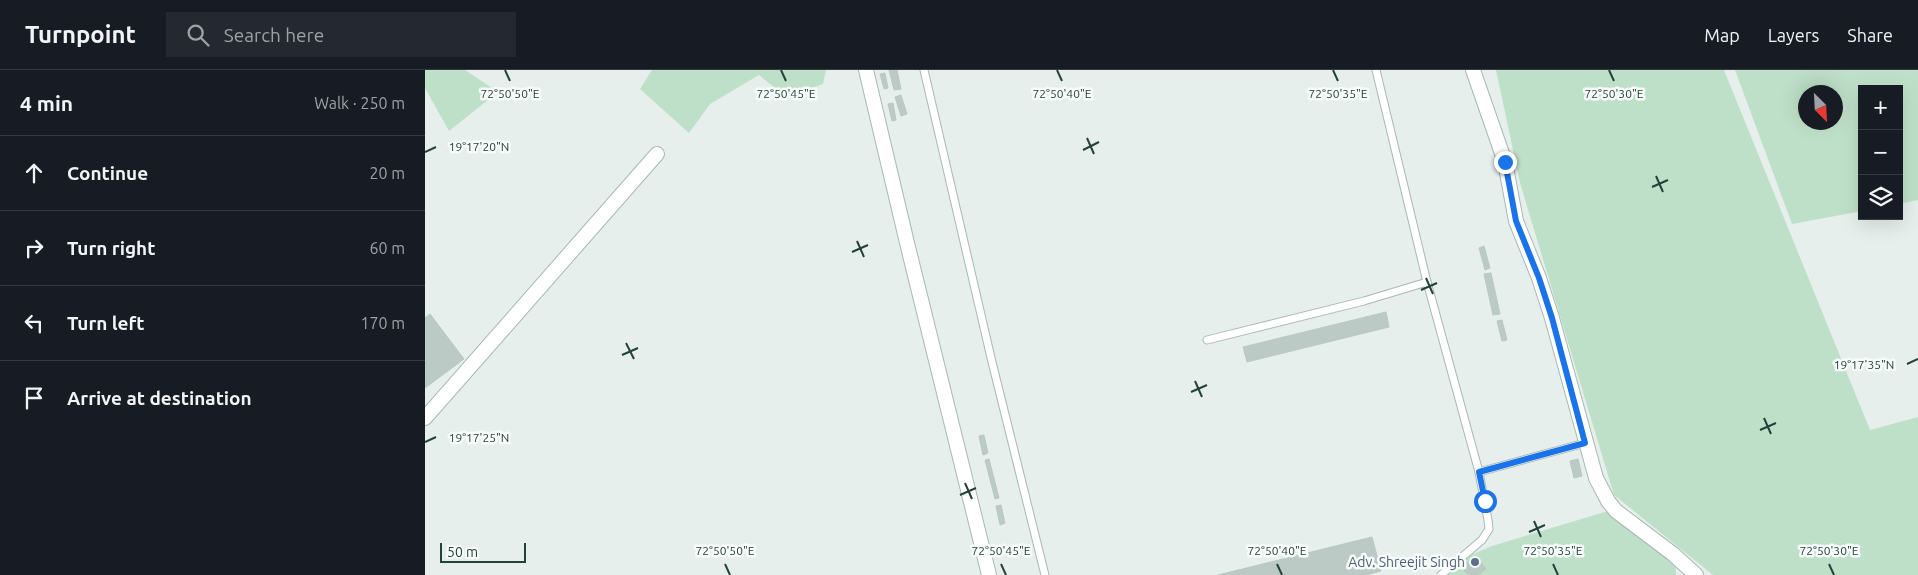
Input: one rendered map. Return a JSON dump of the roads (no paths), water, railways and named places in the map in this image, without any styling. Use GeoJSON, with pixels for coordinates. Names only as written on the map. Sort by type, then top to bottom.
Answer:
{"type":"FeatureCollection","features":[{"type":"Feature","properties":{"kind":"street"},"geometry":{"type":"LineString","coordinates":[[866,70],[989,575]]}},
{"type":"Feature","properties":{"kind":"street"},"geometry":{"type":"LineString","coordinates":[[1473,70],[1505,162],[1516,221],[1539,278],[1552,318],[1596,478],[1608,501],[1616,511],[1693,574]]}},
{"type":"Feature","properties":{"kind":"street"},"geometry":{"type":"LineString","coordinates":[[425,418],[657,154]]}},
{"type":"Feature","properties":{"kind":"lane"},"geometry":{"type":"LineString","coordinates":[[924,70],[992,362],[1045,575]]}},
{"type":"Feature","properties":{"kind":"lane"},"geometry":{"type":"LineString","coordinates":[[1377,70],[1427,282],[1479,472],[1489,520],[1489,530],[1482,540],[1441,575]]}},
{"type":"Feature","properties":{"kind":"lane"},"geometry":{"type":"LineString","coordinates":[[1207,340],[1364,301],[1427,282]]}},
{"type":"Feature","properties":{"kind":"lane"},"geometry":{"type":"LineString","coordinates":[[1479,472],[1585,443]]}},
{"type":"Feature","properties":{"kind":"place","name":"Adv. Shreejit Singh"},"geometry":{"type":"Point","coordinates":[1475,562]}}]}
